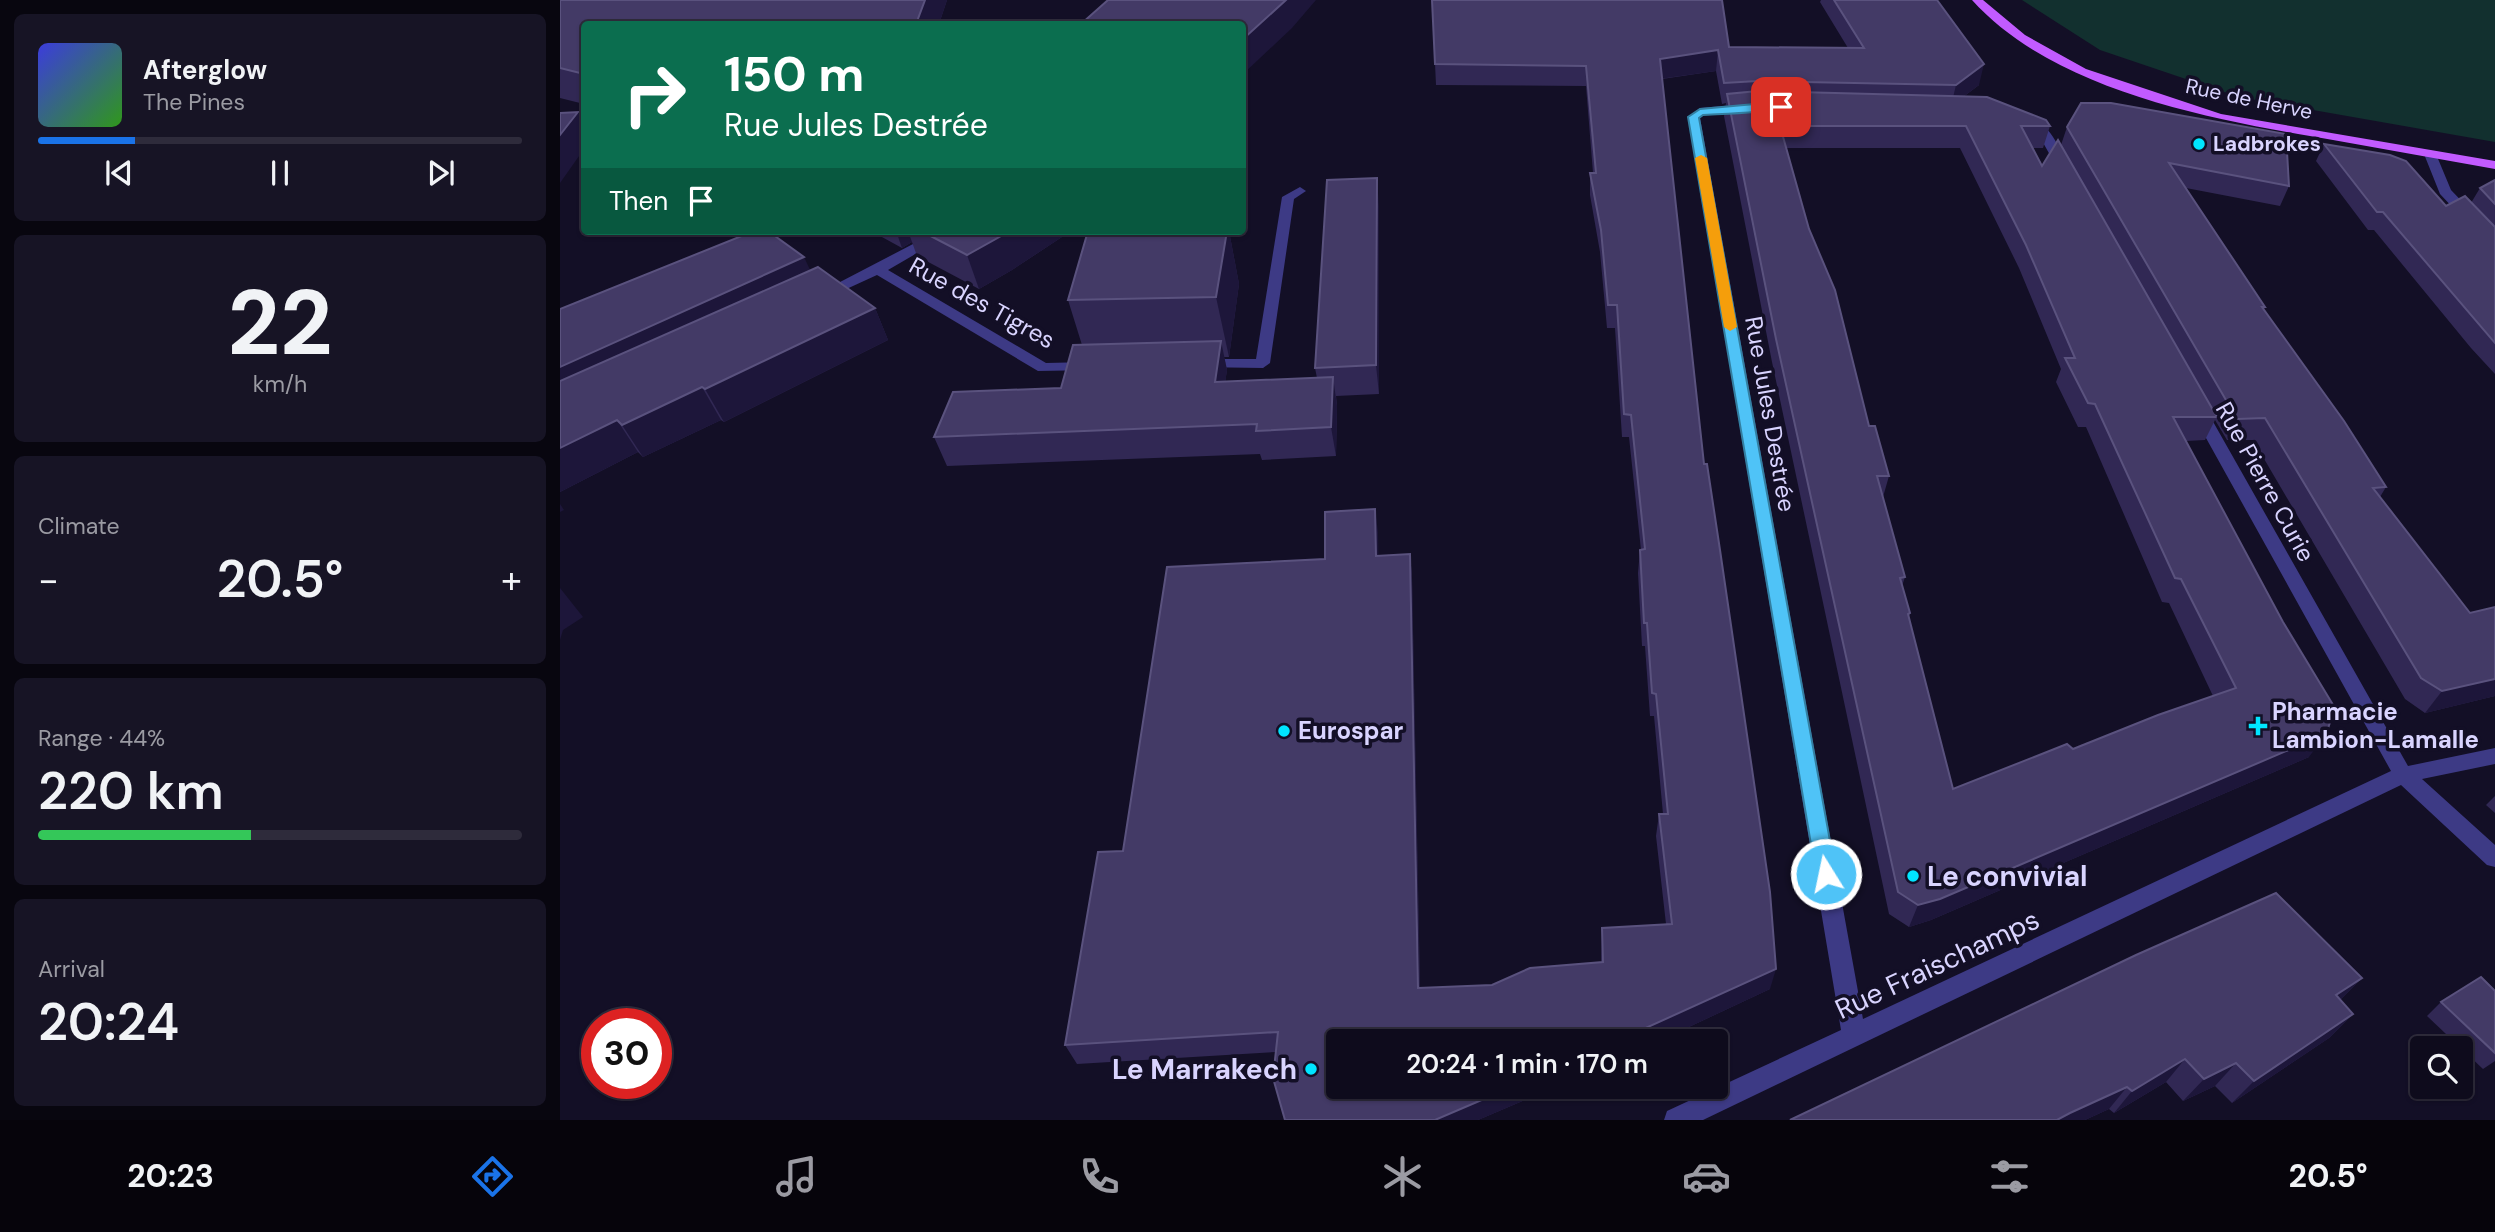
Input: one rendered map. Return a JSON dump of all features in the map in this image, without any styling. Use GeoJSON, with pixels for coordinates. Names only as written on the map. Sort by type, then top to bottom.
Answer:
{"type":"FeatureCollection","features":[{"type":"Feature","properties":{"kind":"main road","name":"Rue de Herve"},"geometry":{"type":"LineString","coordinates":[[1977,0],[2021,37],[2082,71],[2148,95],[2219,117],[2495,165]]}},
{"type":"Feature","properties":{"kind":"street","name":"Rue Jules Destrée"},"geometry":{"type":"LineString","coordinates":[[1769,107],[1700,112],[1694,117],[1854,1036]]}},
{"type":"Feature","properties":{"kind":"street"},"geometry":{"type":"LineString","coordinates":[[2013,114],[2041,128],[2075,189]]}},
{"type":"Feature","properties":{"kind":"street"},"geometry":{"type":"LineString","coordinates":[[2430,154],[2445,191],[2495,244]]}},
{"type":"Feature","properties":{"kind":"street"},"geometry":{"type":"LineString","coordinates":[[1181,365],[1263,363],[1288,197],[1300,191]]}},
{"type":"Feature","properties":{"kind":"street"},"geometry":{"type":"LineString","coordinates":[[805,303],[878,270],[941,235]]}},
{"type":"Feature","properties":{"kind":"street","name":"Rue des Tigres"},"geometry":{"type":"LineString","coordinates":[[878,270],[1043,368],[1099,366]]}},
{"type":"Feature","properties":{"kind":"street","name":"Rue Pierre Curie"},"geometry":{"type":"LineString","coordinates":[[2192,397],[2403,775],[2495,858]]}},
{"type":"Feature","properties":{"kind":"street","name":"Rue Fraischamps"},"geometry":{"type":"LineString","coordinates":[[1676,1120],[2403,775],[2495,756]]}},
{"type":"Feature","properties":{"kind":"green space"},"geometry":{"type":"Polygon","coordinates":[[[2022,0],[2495,0],[2495,142],[2239,97],[2100,50],[2022,0]]]}},
{"type":"Feature","properties":{"kind":"building"},"geometry":{"type":"Polygon","coordinates":[[[560,0],[925,0],[917,21],[581,21],[581,73],[560,68],[560,0]]]}},
{"type":"Feature","properties":{"kind":"building"},"geometry":{"type":"Polygon","coordinates":[[[1108,0],[1286,0],[1246,36],[1246,21],[1084,21],[1108,0]]]}},
{"type":"Feature","properties":{"kind":"building"},"geometry":{"type":"Polygon","coordinates":[[[1432,0],[1722,0],[1729,47],[1864,48],[1834,0],[1937,0],[1984,64],[1956,85],[1758,81],[1724,83],[1718,50],[1660,59],[1704,464],[1707,464],[1770,892],[1776,969],[1644,1029],[1326,1029],[1326,1099],[1484,1099],[1435,1120],[1285,1120],[1273,1078],[1278,1032],[1065,1045],[1098,852],[1123,851],[1167,567],[1325,559],[1325,512],[1375,509],[1376,556],[1410,554],[1418,988],[1492,985],[1530,968],[1603,962],[1602,928],[1672,924],[1659,814],[1668,814],[1656,694],[1652,693],[1647,623],[1644,623],[1640,550],[1645,549],[1631,415],[1624,414],[1617,305],[1608,305],[1601,230],[1590,173],[1596,173],[1586,66],[1435,64],[1432,0]]]}},
{"type":"Feature","properties":{"kind":"building"},"geometry":{"type":"Polygon","coordinates":[[[1758,91],[1987,97],[2046,120],[2050,126],[2021,126],[2042,166],[2058,140],[2217,417],[2173,417],[2283,622],[2335,708],[2326,734],[1940,899],[1918,905],[1898,892],[1776,339],[1727,94],[1758,91]],[[1780,126],[1809,229],[1835,290],[1869,426],[1875,426],[1889,476],[1877,476],[1905,577],[1900,578],[1910,613],[1908,614],[1953,789],[2067,744],[2073,749],[2236,688],[2181,579],[2175,578],[2095,404],[2088,403],[2065,358],[2075,358],[2026,245],[1966,126],[1780,126]]]}},
{"type":"Feature","properties":{"kind":"building"},"geometry":{"type":"Polygon","coordinates":[[[2081,103],[2111,103],[2286,134],[2289,186],[2169,163],[2265,307],[2262,307],[2344,421],[2386,487],[2373,488],[2470,613],[2495,607],[2495,679],[2442,691],[2421,678],[2265,418],[2237,419],[2067,127],[2081,103]]]}},
{"type":"Feature","properties":{"kind":"building"},"geometry":{"type":"Polygon","coordinates":[[[578,112],[560,135],[560,113],[578,112]]]}},
{"type":"Feature","properties":{"kind":"building"},"geometry":{"type":"Polygon","coordinates":[[[2324,144],[2390,155],[2406,161],[2446,206],[2465,196],[2495,227],[2495,343],[2383,212],[2377,212],[2324,144]]]}},
{"type":"Feature","properties":{"kind":"building"},"geometry":{"type":"Polygon","coordinates":[[[1377,178],[1376,365],[1315,368],[1327,180],[1377,178]]]}},
{"type":"Feature","properties":{"kind":"building"},"geometry":{"type":"Polygon","coordinates":[[[2495,180],[2495,204],[2480,188],[2495,180]]]}},
{"type":"Feature","properties":{"kind":"building"},"geometry":{"type":"Polygon","coordinates":[[[744,235],[774,235],[804,257],[560,367],[560,309],[744,235]]]}},
{"type":"Feature","properties":{"kind":"building"},"geometry":{"type":"Polygon","coordinates":[[[929,235],[1003,235],[967,255],[929,235]]]}},
{"type":"Feature","properties":{"kind":"building"},"geometry":{"type":"Polygon","coordinates":[[[1087,235],[1226,235],[1216,297],[1068,300],[1087,235]]]}},
{"type":"Feature","properties":{"kind":"building"},"geometry":{"type":"Polygon","coordinates":[[[818,267],[875,308],[705,389],[702,387],[622,425],[617,420],[560,448],[560,381],[818,267]]]}},
{"type":"Feature","properties":{"kind":"building"},"geometry":{"type":"Polygon","coordinates":[[[1221,341],[1215,382],[1333,377],[1331,427],[1256,431],[1257,424],[934,437],[953,392],[1061,388],[1073,345],[1221,341]]]}},
{"type":"Feature","properties":{"kind":"building"},"geometry":{"type":"Polygon","coordinates":[[[2276,893],[2362,978],[2336,995],[2353,1014],[2254,1081],[2236,1063],[2204,1079],[2185,1059],[2132,1091],[2127,1087],[2057,1120],[1790,1120],[2136,955],[2276,893]]]}},
{"type":"Feature","properties":{"kind":"building"},"geometry":{"type":"Polygon","coordinates":[[[2481,977],[2495,991],[2495,1053],[2441,1002],[2481,977]]]}},
{"type":"Feature","properties":{"kind":"slow traffic"},"geometry":{"type":"LineString","coordinates":[[1701,158],[1730,327]]}},
{"type":"Feature","properties":{"kind":"place","name":"Ladbrokes"},"geometry":{"type":"Point","coordinates":[2199,144]}},
{"type":"Feature","properties":{"kind":"place","name":"Pharmacie Lambion-Lamalle"},"geometry":{"type":"Point","coordinates":[2258,726]}},
{"type":"Feature","properties":{"kind":"place","name":"Eurospar"},"geometry":{"type":"Point","coordinates":[1284,731]}},
{"type":"Feature","properties":{"kind":"place","name":"Le convivial"},"geometry":{"type":"Point","coordinates":[1913,876]}},
{"type":"Feature","properties":{"kind":"place","name":"Le Marrakech"},"geometry":{"type":"Point","coordinates":[1311,1069]}},
{"type":"Feature","properties":{"kind":"route"},"geometry":{"type":"LineString","coordinates":[[1781,107],[1700,112],[1694,117],[1826,874]]}}]}
